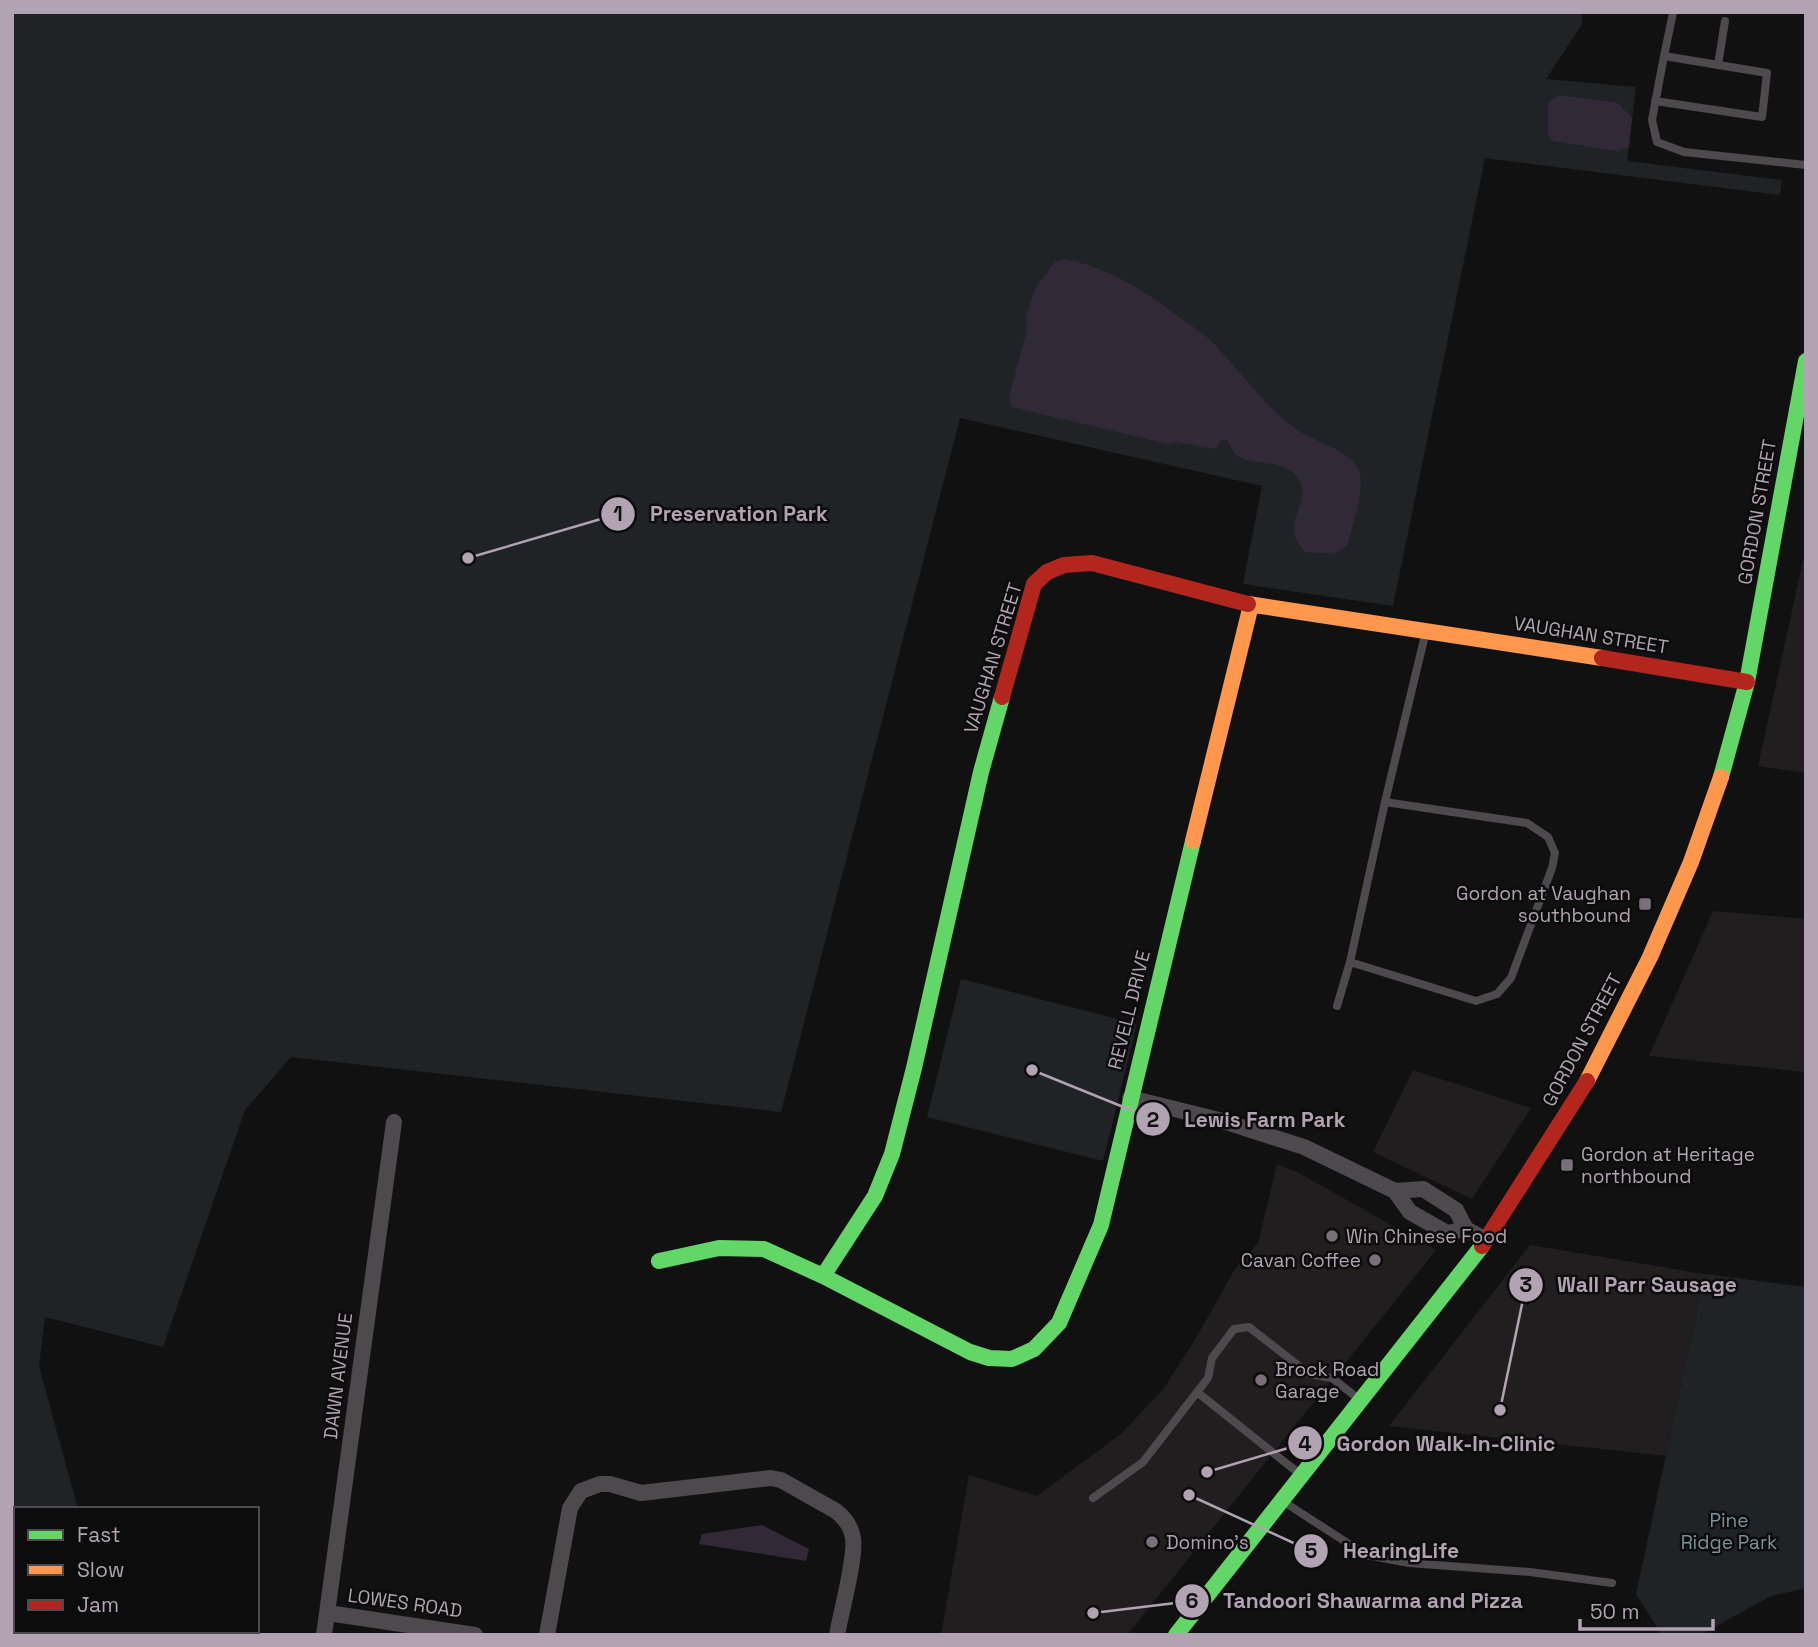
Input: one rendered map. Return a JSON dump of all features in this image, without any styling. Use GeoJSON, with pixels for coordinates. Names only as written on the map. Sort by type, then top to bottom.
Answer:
{"type":"FeatureCollection","features":[{"type":"Feature","properties":{"kind":"street","name":"GORDON STREET"},"geometry":{"type":"LineString","coordinates":[[1176,1635],[1486,1240],[1593,1072],[1650,957],[1691,862],[1727,758],[1747,682],[1806,361]]}},
{"type":"Feature","properties":{"kind":"street","name":"VAUGHAN STREET"},"geometry":{"type":"LineString","coordinates":[[823,1276],[875,1195],[892,1154],[981,772],[1034,584],[1047,572],[1064,565],[1092,563],[1251,605],[1426,630],[1747,682]]}},
{"type":"Feature","properties":{"kind":"street","name":"REVELL DRIVE"},"geometry":{"type":"LineString","coordinates":[[659,1261],[719,1248],[764,1250],[823,1276],[970,1352],[989,1358],[1012,1359],[1034,1349],[1059,1323],[1101,1225],[1251,605]]}},
{"type":"Feature","properties":{"kind":"street"},"geometry":{"type":"LineString","coordinates":[[1130,1098],[1223,1121],[1304,1147],[1395,1191],[1410,1212],[1447,1233],[1466,1229]]}},
{"type":"Feature","properties":{"kind":"street","name":"DAWN AVENUE"},"geometry":{"type":"LineString","coordinates":[[324,1635],[394,1122]]}},
{"type":"Feature","properties":{"kind":"street"},"geometry":{"type":"LineString","coordinates":[[1395,1191],[1423,1189],[1456,1210],[1466,1229],[1486,1240]]}},
{"type":"Feature","properties":{"kind":"street"},"geometry":{"type":"LineString","coordinates":[[547,1635],[570,1508],[581,1491],[600,1484],[610,1484],[642,1493],[771,1478],[781,1480],[836,1511],[848,1522],[853,1546],[837,1635]]}},
{"type":"Feature","properties":{"kind":"street","name":"LOWES ROAD"},"geometry":{"type":"LineString","coordinates":[[328,1614],[475,1635]]}},
{"type":"Feature","properties":{"kind":"lane"},"geometry":{"type":"LineString","coordinates":[[1673,13],[1652,120],[1657,142],[1684,152],[1806,164]]}},
{"type":"Feature","properties":{"kind":"lane"},"geometry":{"type":"LineString","coordinates":[[1718,65],[1724,22]]}},
{"type":"Feature","properties":{"kind":"lane"},"geometry":{"type":"LineString","coordinates":[[1655,100],[1762,117],[1767,74],[1664,56]]}},
{"type":"Feature","properties":{"kind":"lane"},"geometry":{"type":"LineString","coordinates":[[1337,1006],[1426,630]]}},
{"type":"Feature","properties":{"kind":"lane"},"geometry":{"type":"LineString","coordinates":[[1349,962],[1476,1001],[1497,994],[1511,978],[1554,861],[1555,853],[1548,837],[1527,823],[1385,802]]}},
{"type":"Feature","properties":{"kind":"lane"},"geometry":{"type":"LineString","coordinates":[[1093,1497],[1143,1462],[1209,1378],[1212,1357],[1234,1329],[1249,1327],[1309,1374],[1332,1378],[1360,1400]]}},
{"type":"Feature","properties":{"kind":"lane"},"geometry":{"type":"LineString","coordinates":[[1197,1392],[1301,1475]]}},
{"type":"Feature","properties":{"kind":"lane"},"geometry":{"type":"LineString","coordinates":[[1281,1500],[1308,1520],[1366,1555],[1409,1563],[1530,1572],[1612,1583]]}},
{"type":"Feature","properties":{"kind":"shaded area"},"geometry":{"type":"Polygon","coordinates":[[[1558,95],[1618,103],[1632,118],[1629,147],[1617,151],[1553,141],[1548,135],[1548,103],[1558,95]]]}},
{"type":"Feature","properties":{"kind":"shaded area"},"geometry":{"type":"Polygon","coordinates":[[[1065,259],[1112,275],[1168,309],[1211,341],[1284,420],[1304,434],[1338,450],[1353,462],[1358,469],[1361,486],[1347,546],[1333,554],[1305,552],[1297,542],[1294,532],[1302,497],[1299,480],[1286,468],[1238,456],[1226,439],[1222,440],[1216,449],[1176,442],[1168,444],[1012,407],[1009,397],[1027,330],[1026,316],[1036,287],[1055,262],[1065,259]]]}},
{"type":"Feature","properties":{"kind":"shaded area"},"geometry":{"type":"Polygon","coordinates":[[[1806,547],[1806,773],[1758,766],[1806,547]]]}},
{"type":"Feature","properties":{"kind":"shaded area"},"geometry":{"type":"Polygon","coordinates":[[[1713,911],[1806,919],[1806,1072],[1649,1056],[1713,911]]]}},
{"type":"Feature","properties":{"kind":"shaded area"},"geometry":{"type":"Polygon","coordinates":[[[1413,1070],[1531,1108],[1472,1199],[1373,1152],[1413,1070]]]}},
{"type":"Feature","properties":{"kind":"shaded area"},"geometry":{"type":"Polygon","coordinates":[[[1277,1164],[1297,1172],[1436,1250],[1127,1635],[941,1635],[969,1475],[1037,1496],[1122,1433],[1164,1388],[1235,1269],[1258,1243],[1277,1164]]]}},
{"type":"Feature","properties":{"kind":"shaded area"},"geometry":{"type":"Polygon","coordinates":[[[1530,1245],[1705,1274],[1666,1456],[1389,1426],[1530,1245]]]}},
{"type":"Feature","properties":{"kind":"shaded area"},"geometry":{"type":"Polygon","coordinates":[[[762,1525],[809,1549],[806,1561],[699,1544],[702,1534],[762,1525]]]}},
{"type":"Feature","properties":{"kind":"green space"},"geometry":{"type":"Polygon","coordinates":[[[12,12],[1582,12],[1582,24],[1546,79],[1636,87],[1627,161],[1782,180],[1780,195],[1485,158],[1393,606],[1243,584],[1262,486],[960,418],[781,1112],[291,1057],[245,1110],[163,1347],[45,1317],[39,1366],[77,1507],[14,1507],[14,1633],[107,1635],[12,1635],[12,12]]]}},
{"type":"Feature","properties":{"kind":"green space"},"geometry":{"type":"Polygon","coordinates":[[[961,979],[1137,1024],[1103,1161],[927,1117],[961,979]]]}},
{"type":"Feature","properties":{"kind":"green space","name":"Pine Ridge Park"},"geometry":{"type":"Polygon","coordinates":[[[1705,1274],[1806,1287],[1806,1588],[1771,1596],[1700,1635],[1662,1635],[1636,1594],[1705,1274]]]}},
{"type":"Feature","properties":{"kind":"traffic: fast"},"geometry":{"type":"LineString","coordinates":[[1721,777],[1747,682],[1806,361]]}},
{"type":"Feature","properties":{"kind":"traffic: fast"},"geometry":{"type":"LineString","coordinates":[[823,1276],[875,1196],[892,1154],[981,772],[1002,697]]}},
{"type":"Feature","properties":{"kind":"traffic: fast"},"geometry":{"type":"LineString","coordinates":[[659,1261],[719,1248],[764,1249],[823,1276],[970,1352],[989,1358],[1012,1359],[1034,1349],[1059,1323],[1101,1225],[1193,841]]}},
{"type":"Feature","properties":{"kind":"traffic: fast"},"geometry":{"type":"LineString","coordinates":[[1176,1635],[1482,1246]]}},
{"type":"Feature","properties":{"kind":"traffic: slow"},"geometry":{"type":"LineString","coordinates":[[1248,604],[1602,658]]}},
{"type":"Feature","properties":{"kind":"traffic: slow"},"geometry":{"type":"LineString","coordinates":[[1193,841],[1251,605]]}},
{"type":"Feature","properties":{"kind":"traffic: slow"},"geometry":{"type":"LineString","coordinates":[[1587,1081],[1650,957],[1691,862],[1721,777]]}},
{"type":"Feature","properties":{"kind":"traffic: jam"},"geometry":{"type":"LineString","coordinates":[[1002,697],[1034,584],[1047,572],[1064,565],[1092,563],[1248,604]]}},
{"type":"Feature","properties":{"kind":"traffic: jam"},"geometry":{"type":"LineString","coordinates":[[1602,658],[1747,682]]}},
{"type":"Feature","properties":{"kind":"traffic: jam"},"geometry":{"type":"LineString","coordinates":[[1482,1246],[1587,1081]]}},
{"type":"Feature","properties":{"kind":"place","name":"Preservation Park"},"geometry":{"type":"Point","coordinates":[468,558]}},
{"type":"Feature","properties":{"kind":"place","name":"Gordon at Vaughan southbound"},"geometry":{"type":"Point","coordinates":[1645,904]}},
{"type":"Feature","properties":{"kind":"place","name":"Lewis Farm Park"},"geometry":{"type":"Point","coordinates":[1032,1070]}},
{"type":"Feature","properties":{"kind":"place","name":"Gordon at Heritage northbound"},"geometry":{"type":"Point","coordinates":[1567,1165]}},
{"type":"Feature","properties":{"kind":"place","name":"Win Chinese Food"},"geometry":{"type":"Point","coordinates":[1332,1236]}},
{"type":"Feature","properties":{"kind":"place","name":"Cavan Coffee"},"geometry":{"type":"Point","coordinates":[1375,1260]}},
{"type":"Feature","properties":{"kind":"place","name":"Brock Road Garage"},"geometry":{"type":"Point","coordinates":[1261,1380]}},
{"type":"Feature","properties":{"kind":"place","name":"Wall Parr Sausage"},"geometry":{"type":"Point","coordinates":[1500,1410]}},
{"type":"Feature","properties":{"kind":"place","name":"Gordon Walk-In-Clinic"},"geometry":{"type":"Point","coordinates":[1207,1472]}},
{"type":"Feature","properties":{"kind":"place","name":"HearingLife"},"geometry":{"type":"Point","coordinates":[1189,1495]}},
{"type":"Feature","properties":{"kind":"place","name":"Domino's"},"geometry":{"type":"Point","coordinates":[1152,1542]}},
{"type":"Feature","properties":{"kind":"place","name":"Tandoori Shawarma and Pizza"},"geometry":{"type":"Point","coordinates":[1093,1613]}}]}
